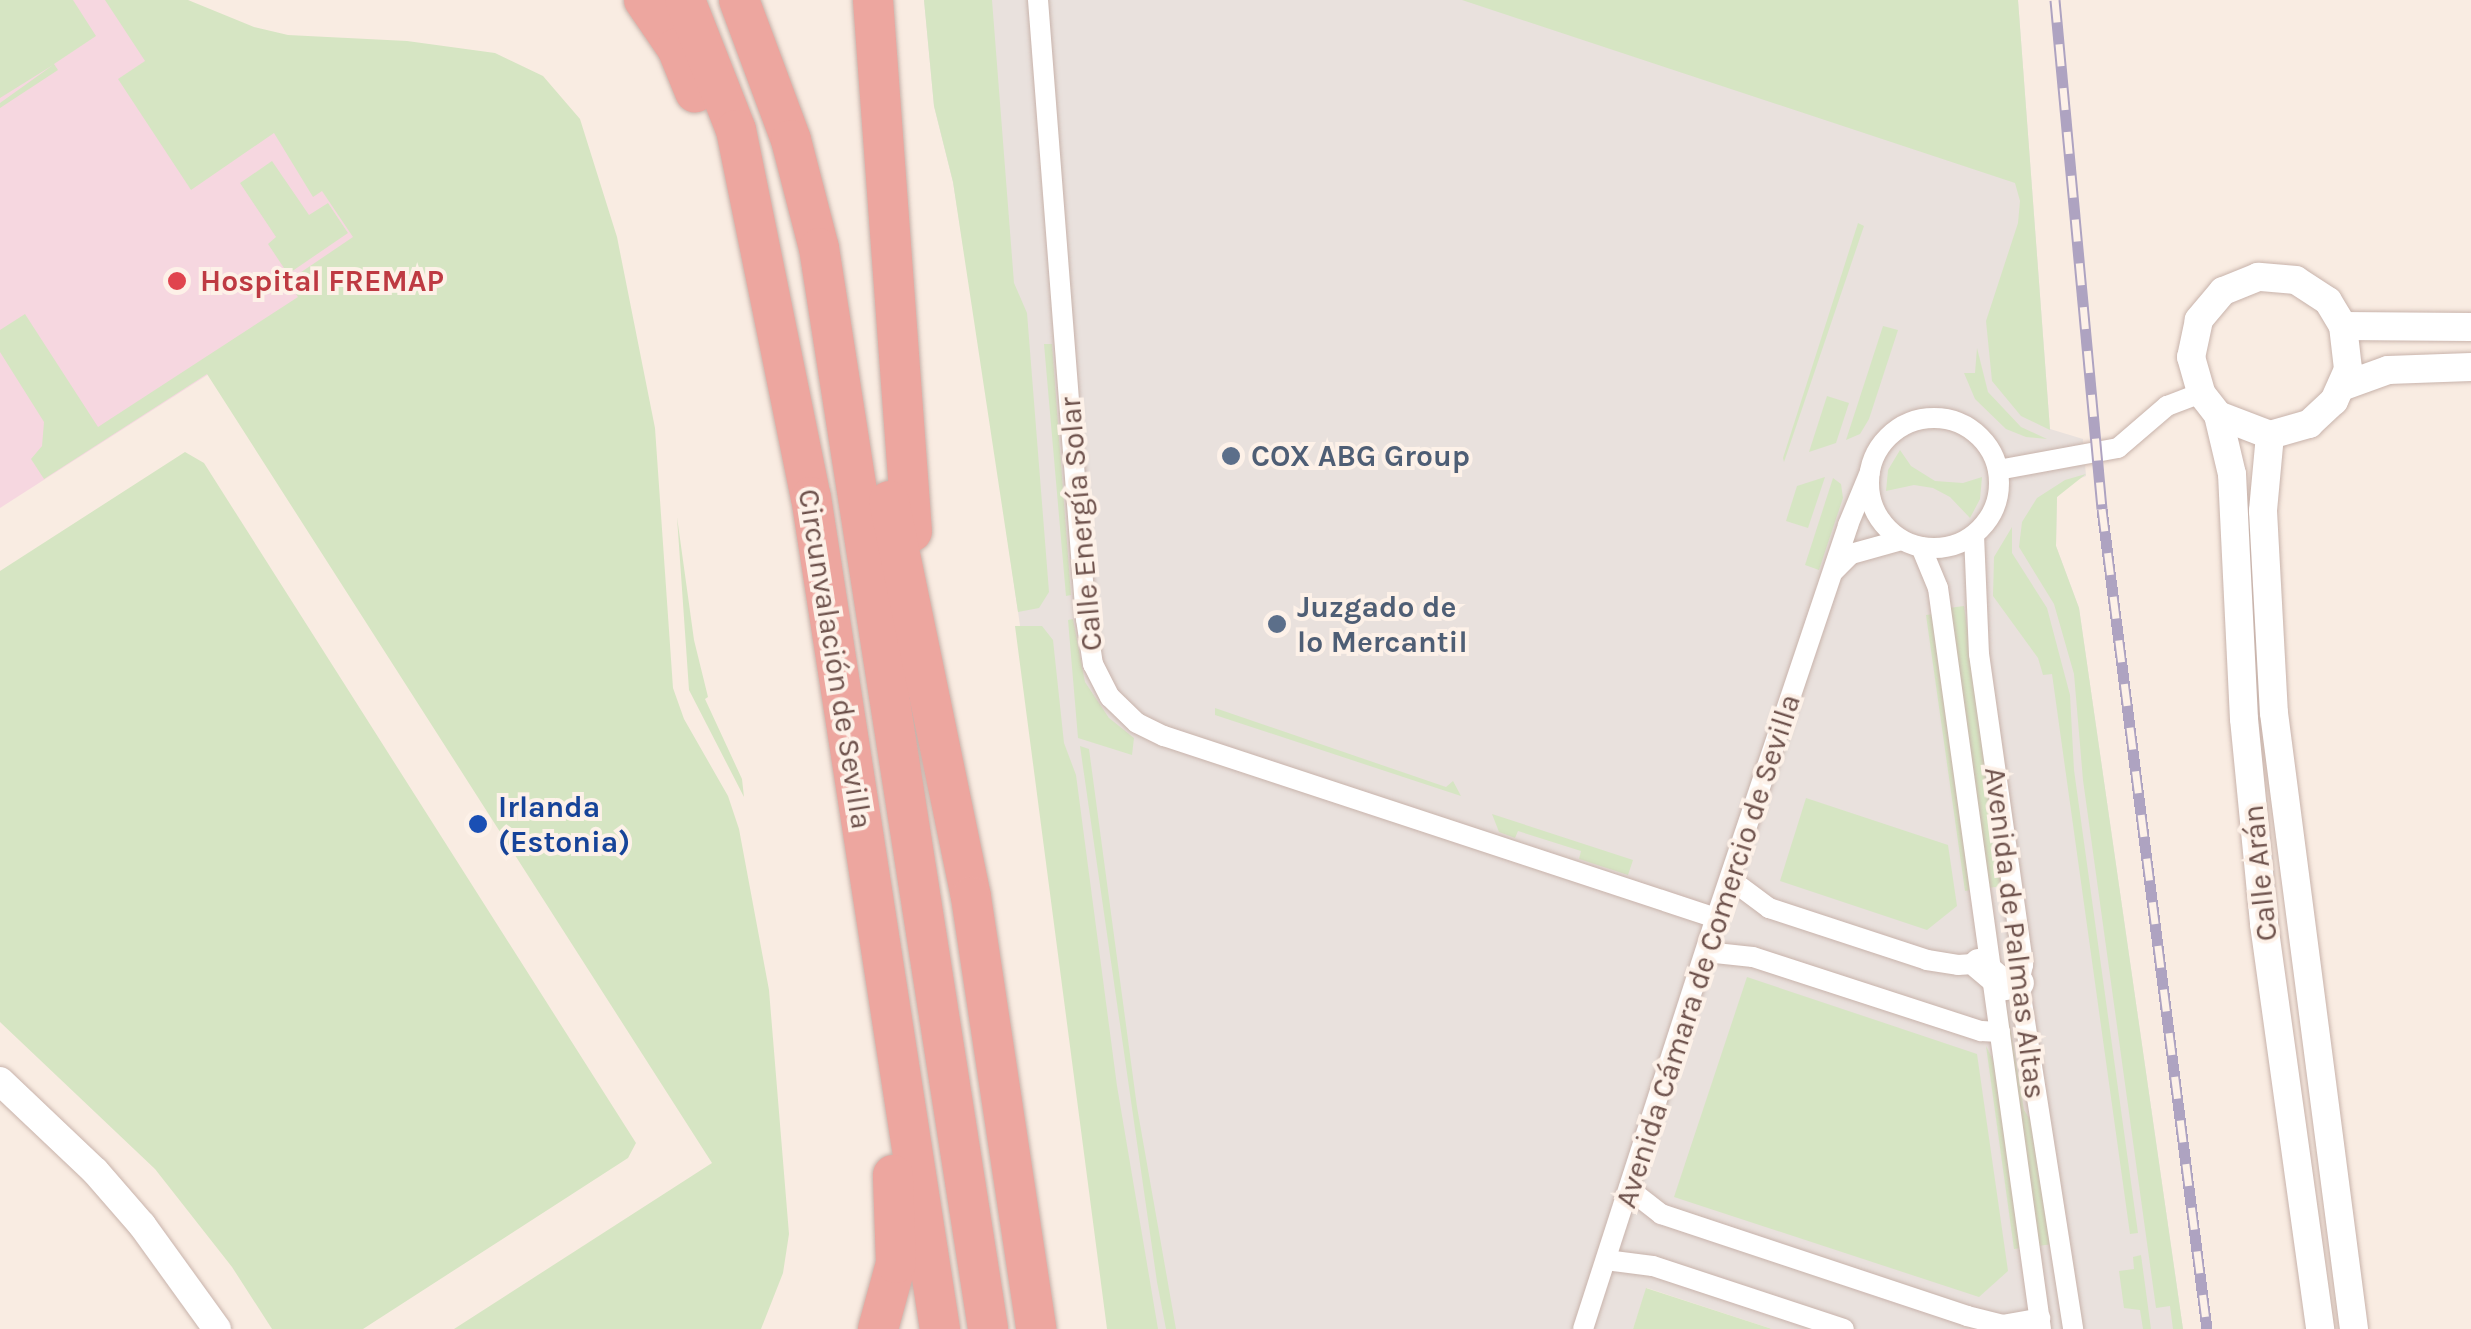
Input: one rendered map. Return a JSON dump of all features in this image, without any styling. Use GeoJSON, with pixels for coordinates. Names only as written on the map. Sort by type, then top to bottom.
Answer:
{"type":"FeatureCollection","features":[{"type":"Feature","properties":{"kind":"highway"},"geometry":{"type":"LineString","coordinates":[[644,0],[677,48],[713,136],[754,213]]}},
{"type":"Feature","properties":{"kind":"highway","name":"Circunvalación de Sevilla"},"geometry":{"type":"LineString","coordinates":[[686,0],[736,130],[811,497],[940,1329]]}},
{"type":"Feature","properties":{"kind":"highway","name":"Circunvalación de Sevilla"},"geometry":{"type":"LineString","coordinates":[[739,0],[791,140],[820,248],[988,1329]]}},
{"type":"Feature","properties":{"kind":"highway"},"geometry":{"type":"LineString","coordinates":[[874,0],[910,518],[932,695]]}},
{"type":"Feature","properties":{"kind":"highway"},"geometry":{"type":"LineString","coordinates":[[791,140],[851,294],[896,543],[932,695],[971,898],[1036,1329]]}},
{"type":"Feature","properties":{"kind":"highway"},"geometry":{"type":"LineString","coordinates":[[873,912],[869,994],[896,1198],[896,1263],[878,1329]]}},
{"type":"Feature","properties":{"kind":"highway"},"geometry":{"type":"LineString","coordinates":[[1010,1152],[1052,1329]]}},
{"type":"Feature","properties":{"kind":"street","name":"Calle Energía Solar"},"geometry":{"type":"LineString","coordinates":[[1038,0],[1086,619],[1093,664],[1110,698],[1136,723],[1164,736],[1716,918]]}},
{"type":"Feature","properties":{"kind":"street"},"geometry":{"type":"LineString","coordinates":[[1998,470],[2118,448],[2166,406],[2210,404],[2270,434],[2309,424],[2334,401],[2348,369],[2343,326],[2328,301],[2296,280],[2258,276],[2223,291],[2199,320],[2191,357],[2210,404]]}},
{"type":"Feature","properties":{"kind":"street"},"geometry":{"type":"LineString","coordinates":[[2343,326],[2471,327]]}},
{"type":"Feature","properties":{"kind":"street"},"geometry":{"type":"LineString","coordinates":[[2340,387],[2388,370],[2471,366]]}},
{"type":"Feature","properties":{"kind":"street","name":"Calle Arán"},"geometry":{"type":"LineString","coordinates":[[2210,404],[2232,474],[2244,719],[2264,924],[2320,1329]]}},
{"type":"Feature","properties":{"kind":"street"},"geometry":{"type":"LineString","coordinates":[[1833,572],[1851,554],[1911,544],[1949,547],[1974,535],[1998,500],[1998,470],[1979,436],[1952,420],[1936,418],[1906,424],[1892,432],[1870,472],[1875,511],[1911,544]]}},
{"type":"Feature","properties":{"kind":"street","name":"Calle Arán"},"geometry":{"type":"LineString","coordinates":[[2270,434],[2263,510],[2274,713],[2354,1329]]}},
{"type":"Feature","properties":{"kind":"street","name":"Avenida Cámara de Comercio de Sevilla"},"geometry":{"type":"LineString","coordinates":[[1584,1329],[1716,918],[1870,472]]}},
{"type":"Feature","properties":{"kind":"street","name":"Avenida de Palmas Altas"},"geometry":{"type":"LineString","coordinates":[[1974,535],[1979,654],[2023,964],[1995,971]]}},
{"type":"Feature","properties":{"kind":"street","name":"Avenida de Palmas Altas"},"geometry":{"type":"LineString","coordinates":[[1911,544],[1938,588],[1995,971],[2032,1325]]}},
{"type":"Feature","properties":{"kind":"street"},"geometry":{"type":"LineString","coordinates":[[1730,880],[1759,904],[1787,914],[1926,960],[1995,971]]}},
{"type":"Feature","properties":{"kind":"street"},"geometry":{"type":"LineString","coordinates":[[1706,952],[1753,957],[1981,1031],[2000,1032]]}},
{"type":"Feature","properties":{"kind":"street","name":"Avenida de Palmas Altas"},"geometry":{"type":"LineString","coordinates":[[1995,971],[2073,1329]]}},
{"type":"Feature","properties":{"kind":"street"},"geometry":{"type":"LineString","coordinates":[[0,1081],[130,1211],[217,1329]]}},
{"type":"Feature","properties":{"kind":"street"},"geometry":{"type":"LineString","coordinates":[[1629,1190],[1661,1214],[1967,1316],[2032,1325]]}},
{"type":"Feature","properties":{"kind":"street"},"geometry":{"type":"LineString","coordinates":[[1606,1260],[1653,1266],[1844,1329]]}},
{"type":"Feature","properties":{"kind":"shaded area","name":"Hospital FREMAP"},"geometry":{"type":"Polygon","coordinates":[[[0,0],[177,0],[399,252],[0,508],[0,0]]]}},
{"type":"Feature","properties":{"kind":"shaded area"},"geometry":{"type":"Polygon","coordinates":[[[924,0],[2018,0],[2050,429],[2083,439],[2086,476],[2069,483],[2057,497],[2056,546],[2079,608],[2183,1329],[1772,1329],[1647,1288],[1633,1329],[1109,1329],[1040,764],[953,182],[934,106],[924,0]]]}},
{"type":"Feature","properties":{"kind":"green space"},"geometry":{"type":"Polygon","coordinates":[[[0,0],[73,0],[96,36],[54,64],[58,70],[0,108],[0,103],[53,65],[0,98],[0,0]]]}},
{"type":"Feature","properties":{"kind":"green space"},"geometry":{"type":"Polygon","coordinates":[[[105,0],[188,0],[254,27],[288,35],[407,41],[495,53],[543,76],[580,119],[617,237],[655,428],[673,688],[684,719],[728,796],[739,829],[769,990],[789,1234],[783,1273],[761,1329],[454,1329],[712,1163],[207,374],[44,479],[31,459],[42,446],[44,422],[0,352],[0,330],[25,314],[98,427],[298,297],[288,281],[353,237],[322,191],[313,197],[274,133],[191,190],[118,79],[145,61],[105,0]]]}},
{"type":"Feature","properties":{"kind":"green space"},"geometry":{"type":"Polygon","coordinates":[[[924,0],[992,0],[1014,283],[1027,313],[1049,592],[1039,608],[1018,612],[953,182],[934,106],[924,0]]]}},
{"type":"Feature","properties":{"kind":"green space"},"geometry":{"type":"Polygon","coordinates":[[[1462,0],[2018,0],[2050,430],[2021,416],[1992,381],[1986,321],[2018,223],[2020,201],[2015,183],[1462,0]]]}},
{"type":"Feature","properties":{"kind":"green space"},"geometry":{"type":"Polygon","coordinates":[[[272,161],[309,215],[328,203],[348,233],[288,274],[268,244],[276,237],[240,183],[272,161]]]}},
{"type":"Feature","properties":{"kind":"green space"},"geometry":{"type":"Polygon","coordinates":[[[1858,223],[1864,226],[1784,462],[1783,458],[1858,223]]]}},
{"type":"Feature","properties":{"kind":"green space"},"geometry":{"type":"Polygon","coordinates":[[[1883,326],[1898,330],[1869,419],[1860,434],[1846,440],[1883,326]]]}},
{"type":"Feature","properties":{"kind":"green space"},"geometry":{"type":"Polygon","coordinates":[[[1044,344],[1052,344],[1071,595],[1066,596],[1044,344]]]}},
{"type":"Feature","properties":{"kind":"green space"},"geometry":{"type":"Polygon","coordinates":[[[1977,348],[1988,392],[2021,427],[2047,439],[2026,437],[2006,429],[1975,399],[1964,373],[1975,373],[1977,348]]]}},
{"type":"Feature","properties":{"kind":"green space"},"geometry":{"type":"Polygon","coordinates":[[[1827,396],[1849,403],[1836,443],[1809,452],[1827,396]]]}},
{"type":"Feature","properties":{"kind":"green space"},"geometry":{"type":"Polygon","coordinates":[[[1900,450],[1911,466],[1935,481],[1963,483],[1982,477],[1980,499],[1970,518],[1950,497],[1933,488],[1914,485],[1886,491],[1888,470],[1900,450]]]}},
{"type":"Feature","properties":{"kind":"green space"},"geometry":{"type":"Polygon","coordinates":[[[185,452],[204,463],[636,1143],[628,1158],[363,1329],[272,1329],[232,1267],[155,1169],[0,1022],[0,571],[185,452]]]}},
{"type":"Feature","properties":{"kind":"green space"},"geometry":{"type":"Polygon","coordinates":[[[2086,474],[2057,497],[2056,546],[2079,608],[2183,1329],[2173,1329],[2170,1306],[2156,1308],[2083,780],[2074,674],[2054,604],[2019,547],[2022,522],[2037,498],[2065,480],[2086,474]]]}},
{"type":"Feature","properties":{"kind":"green space"},"geometry":{"type":"Polygon","coordinates":[[[1825,477],[1808,528],[1786,521],[1797,486],[1825,477]]]}},
{"type":"Feature","properties":{"kind":"green space"},"geometry":{"type":"Polygon","coordinates":[[[1833,478],[1841,484],[1843,498],[1819,570],[1805,565],[1833,478]]]}},
{"type":"Feature","properties":{"kind":"green space"},"geometry":{"type":"Polygon","coordinates":[[[677,517],[694,640],[708,697],[705,699],[742,779],[744,797],[689,690],[677,517]]]}},
{"type":"Feature","properties":{"kind":"green space"},"geometry":{"type":"Polygon","coordinates":[[[2012,527],[2012,553],[2047,608],[2070,695],[2074,770],[2138,1233],[2130,1234],[2052,674],[2043,675],[2038,658],[1993,596],[1994,557],[2012,527]]]}},
{"type":"Feature","properties":{"kind":"green space"},"geometry":{"type":"Polygon","coordinates":[[[1964,606],[2003,886],[1988,888],[1949,608],[1964,606]]]}},
{"type":"Feature","properties":{"kind":"green space"},"geometry":{"type":"Polygon","coordinates":[[[1934,614],[1972,890],[1965,891],[1926,615],[1934,614]]]}},
{"type":"Feature","properties":{"kind":"green space"},"geometry":{"type":"Polygon","coordinates":[[[1073,619],[1085,682],[1109,718],[1134,738],[1132,755],[1078,738],[1068,620],[1073,619]]]}},
{"type":"Feature","properties":{"kind":"green space"},"geometry":{"type":"Polygon","coordinates":[[[1015,626],[1042,626],[1053,640],[1064,743],[1076,775],[1117,1086],[1158,1329],[1107,1329],[1015,626]]]}},
{"type":"Feature","properties":{"kind":"green space"},"geometry":{"type":"Polygon","coordinates":[[[1215,708],[1446,787],[1453,781],[1461,796],[1215,715],[1215,708]]]}},
{"type":"Feature","properties":{"kind":"green space"},"geometry":{"type":"Polygon","coordinates":[[[1080,746],[1089,749],[1137,1107],[1176,1329],[1166,1329],[1157,1282],[1080,746]]]}},
{"type":"Feature","properties":{"kind":"green space"},"geometry":{"type":"Polygon","coordinates":[[[1806,798],[1948,845],[1957,906],[1927,930],[1780,881],[1806,798]]]}},
{"type":"Feature","properties":{"kind":"green space"},"geometry":{"type":"Polygon","coordinates":[[[1492,814],[1633,860],[1628,875],[1579,859],[1581,851],[1518,831],[1515,838],[1499,832],[1492,814]]]}},
{"type":"Feature","properties":{"kind":"green space"},"geometry":{"type":"Polygon","coordinates":[[[1747,977],[1977,1054],[2008,1271],[1979,1297],[1674,1197],[1747,977]]]}},
{"type":"Feature","properties":{"kind":"green space"},"geometry":{"type":"Polygon","coordinates":[[[2006,1002],[2024,1110],[2034,1126],[2053,1244],[2038,1246],[2006,1002]]]}},
{"type":"Feature","properties":{"kind":"green space"},"geometry":{"type":"Polygon","coordinates":[[[1986,1046],[1997,1068],[2022,1248],[2014,1249],[1986,1046]]]}},
{"type":"Feature","properties":{"kind":"green space"},"geometry":{"type":"Polygon","coordinates":[[[2141,1255],[2151,1329],[2143,1329],[2140,1310],[2124,1308],[2119,1271],[2134,1269],[2133,1257],[2141,1255]]]}},
{"type":"Feature","properties":{"kind":"green space"},"geometry":{"type":"Polygon","coordinates":[[[1646,1288],[1772,1329],[1633,1329],[1646,1288]]]}},
{"type":"Feature","properties":{"kind":"railway"},"geometry":{"type":"LineString","coordinates":[[2055,0],[2102,509],[2207,1329]]}},
{"type":"Feature","properties":{"kind":"place","name":"Hospital FREMAP"},"geometry":{"type":"Point","coordinates":[177,281]}},
{"type":"Feature","properties":{"kind":"place","name":"COX ABG Group"},"geometry":{"type":"Point","coordinates":[1231,456]}},
{"type":"Feature","properties":{"kind":"place","name":"Juzgado de lo Mercantil"},"geometry":{"type":"Point","coordinates":[1277,624]}},
{"type":"Feature","properties":{"kind":"place","name":"Irlanda (Estonia)"},"geometry":{"type":"Point","coordinates":[478,824]}}]}
